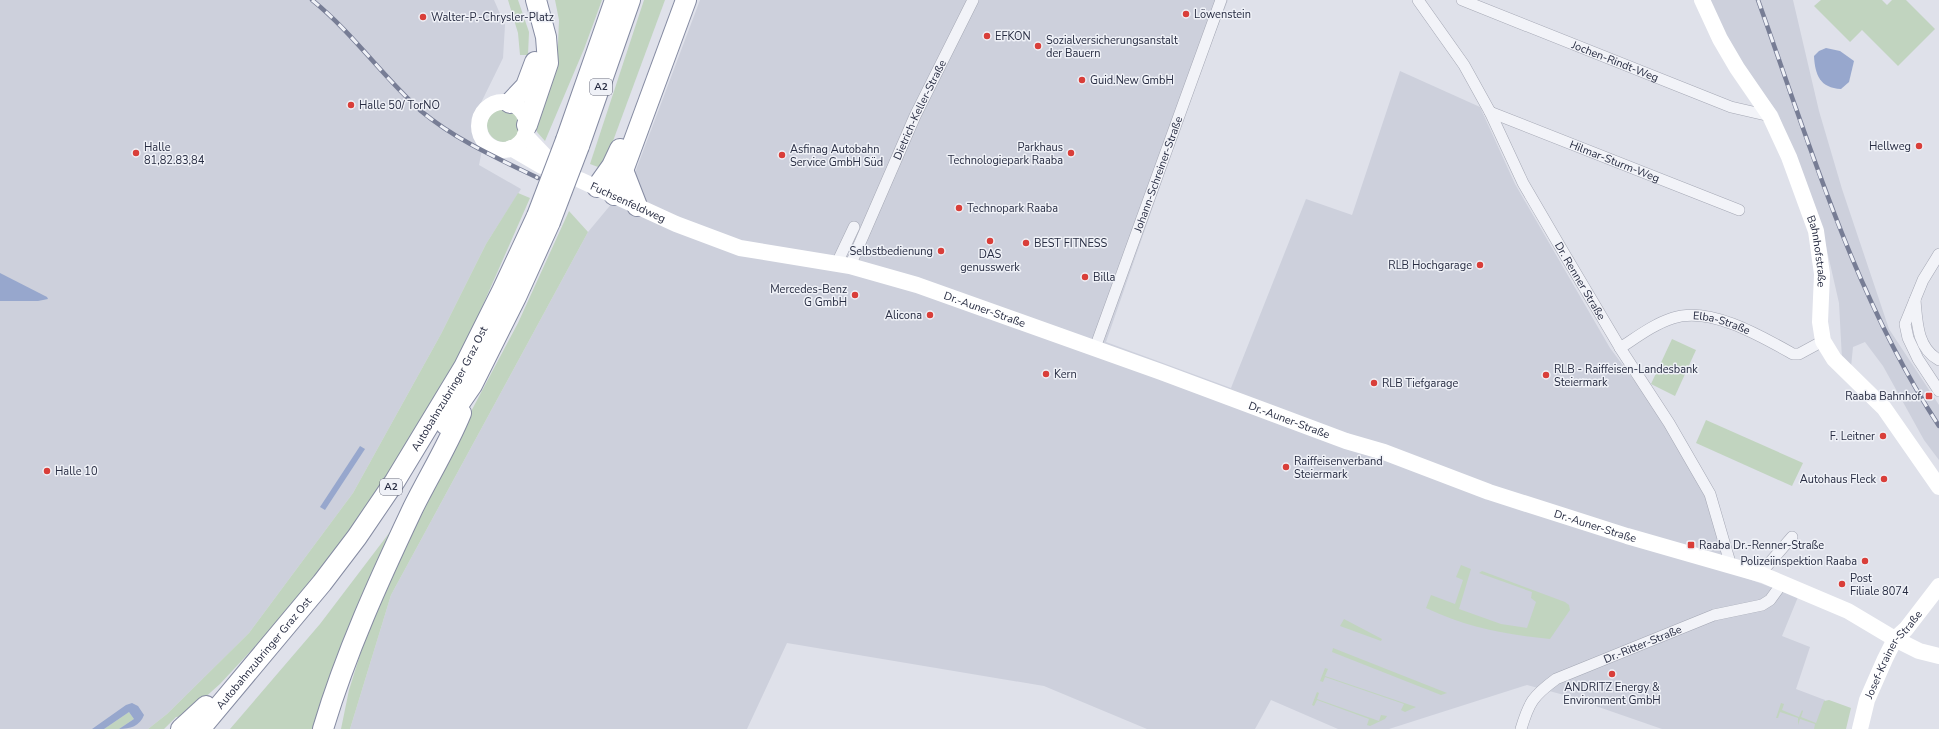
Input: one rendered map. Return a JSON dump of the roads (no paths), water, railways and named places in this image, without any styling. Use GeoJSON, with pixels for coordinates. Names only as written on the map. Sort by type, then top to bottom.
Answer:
{"type":"FeatureCollection","features":[{"type":"Feature","properties":{"kind":"highway"},"geometry":{"type":"LineString","coordinates":[[510,103],[526,86],[537,54],[530,17],[524,0]]}},
{"type":"Feature","properties":{"kind":"highway"},"geometry":{"type":"LineString","coordinates":[[526,130],[548,63],[545,29],[536,0]]}},
{"type":"Feature","properties":{"kind":"highway","name":"Autobahnzubringer Graz Ost"},"geometry":{"type":"LineString","coordinates":[[573,143],[615,0]]}},
{"type":"Feature","properties":{"kind":"highway","name":"Autobahnzubringer Graz Ost"},"geometry":{"type":"LineString","coordinates":[[216,729],[323,602],[400,496],[472,385],[516,297],[543,219],[630,0]]}},
{"type":"Feature","properties":{"kind":"highway"},"geometry":{"type":"LineString","coordinates":[[597,187],[612,166],[620,151],[674,0]]}},
{"type":"Feature","properties":{"kind":"highway"},"geometry":{"type":"LineString","coordinates":[[597,187],[623,170],[686,0]]}},
{"type":"Feature","properties":{"kind":"highway"},"geometry":{"type":"LineString","coordinates":[[623,170],[637,206]]}},
{"type":"Feature","properties":{"kind":"highway","name":"Autobahnzubringer Graz Ost"},"geometry":{"type":"LineString","coordinates":[[200,729],[322,583],[357,537],[395,481],[464,367],[502,291],[543,219]]}},
{"type":"Feature","properties":{"kind":"highway"},"geometry":{"type":"LineString","coordinates":[[324,729],[336,686],[347,663],[375,587],[456,423],[472,385]]}},
{"type":"Feature","properties":{"kind":"highway"},"geometry":{"type":"LineString","coordinates":[[333,729],[347,663]]}},
{"type":"Feature","properties":{"kind":"highway"},"geometry":{"type":"LineString","coordinates":[[181,729],[254,666]]}},
{"type":"Feature","properties":{"kind":"main road","name":"Bahnhofstraße"},"geometry":{"type":"LineString","coordinates":[[1702,0],[1720,39],[1737,68],[1770,116],[1789,157],[1816,231],[1822,274],[1820,322],[1823,341],[1834,359],[1884,408],[1939,487]]}},
{"type":"Feature","properties":{"kind":"main road"},"geometry":{"type":"LineString","coordinates":[[511,148],[544,161],[526,130],[525,116],[519,108],[510,103],[497,103],[483,112],[479,120],[479,130],[484,141],[496,149],[511,148],[520,144],[526,130]]}},
{"type":"Feature","properties":{"kind":"main road","name":"Fuchsenfeldweg"},"geometry":{"type":"LineString","coordinates":[[597,187],[676,224]]}},
{"type":"Feature","properties":{"kind":"main road","name":"Dr.-Auner-Straße"},"geometry":{"type":"LineString","coordinates":[[676,224],[740,248],[843,264],[924,288],[1095,348],[1346,441],[1384,452],[1489,492],[1627,536],[1763,575],[1848,611],[1896,639]]}},
{"type":"Feature","properties":{"kind":"main road","name":"Josef-Krainer-Straße"},"geometry":{"type":"LineString","coordinates":[[1860,729],[1867,700],[1885,659],[1896,639],[1906,629],[1939,586]]}},
{"type":"Feature","properties":{"kind":"main road"},"geometry":{"type":"LineString","coordinates":[[1896,639],[1919,651],[1939,656]]}},
{"type":"Feature","properties":{"kind":"street","name":"Dietrich-Keller-Straße"},"geometry":{"type":"LineString","coordinates":[[843,264],[973,0]]}},
{"type":"Feature","properties":{"kind":"street","name":"Johann-Schreiner-Straße"},"geometry":{"type":"LineString","coordinates":[[1095,348],[1221,0]]}},
{"type":"Feature","properties":{"kind":"street","name":"Dr. Renner Straße"},"geometry":{"type":"LineString","coordinates":[[1418,0],[1464,66],[1490,112],[1523,182],[1620,348],[1669,423],[1710,494],[1731,566]]}},
{"type":"Feature","properties":{"kind":"street","name":"Jochen-Rindt-Weg"},"geometry":{"type":"LineString","coordinates":[[1462,0],[1731,107],[1770,116]]}},
{"type":"Feature","properties":{"kind":"street","name":"Hilmar-Sturm-Weg"},"geometry":{"type":"LineString","coordinates":[[1490,112],[1739,210]]}},
{"type":"Feature","properties":{"kind":"street"},"geometry":{"type":"LineString","coordinates":[[843,264],[854,227]]}},
{"type":"Feature","properties":{"kind":"street"},"geometry":{"type":"LineString","coordinates":[[1939,254],[1923,280],[1905,324],[1908,338],[1924,369],[1939,391]]}},
{"type":"Feature","properties":{"kind":"street"},"geometry":{"type":"LineString","coordinates":[[1915,298],[1918,333],[1926,347],[1938,359],[1924,369]]}},
{"type":"Feature","properties":{"kind":"street","name":"Elba-Straße"},"geometry":{"type":"LineString","coordinates":[[1620,348],[1655,326],[1674,318],[1697,314],[1716,317],[1793,354],[1799,354],[1823,341]]}},
{"type":"Feature","properties":{"kind":"street"},"geometry":{"type":"LineString","coordinates":[[1763,575],[1765,568],[1792,537]]}},
{"type":"Feature","properties":{"kind":"street","name":"Dr.-Ritter-Straße"},"geometry":{"type":"LineString","coordinates":[[1521,729],[1526,710],[1534,696],[1556,679],[1714,615],[1762,605],[1778,590],[1782,582]]}},
{"type":"Feature","properties":{"kind":"water"},"geometry":{"type":"Polygon","coordinates":[[[1826,48],[1840,51],[1854,61],[1849,82],[1841,89],[1828,86],[1823,83],[1817,75],[1814,56],[1819,51],[1826,48]]]}},
{"type":"Feature","properties":{"kind":"water"},"geometry":{"type":"Polygon","coordinates":[[[0,273],[47,297],[48,299],[38,301],[0,301],[0,273]]]}},
{"type":"Feature","properties":{"kind":"water"},"geometry":{"type":"Polygon","coordinates":[[[360,446],[365,449],[325,510],[320,507],[360,446]]]}},
{"type":"Feature","properties":{"kind":"water"},"geometry":{"type":"Polygon","coordinates":[[[132,703],[138,706],[144,715],[140,722],[134,726],[119,729],[134,719],[129,712],[104,729],[92,729],[126,705],[132,703]]]}},
{"type":"Feature","properties":{"kind":"railway"},"geometry":{"type":"LineString","coordinates":[[312,0],[341,26],[393,84],[421,111],[463,140],[538,178]]}},
{"type":"Feature","properties":{"kind":"railway"},"geometry":{"type":"LineString","coordinates":[[1758,0],[1836,219],[1858,272],[1882,325],[1909,376],[1939,426]]}},
{"type":"Feature","properties":{"kind":"place","name":"Löwenstein"},"geometry":{"type":"Point","coordinates":[1186,14]}},
{"type":"Feature","properties":{"kind":"place","name":"Walter-P.-Chrysler-Platz"},"geometry":{"type":"Point","coordinates":[423,17]}},
{"type":"Feature","properties":{"kind":"place","name":"EFKON"},"geometry":{"type":"Point","coordinates":[987,36]}},
{"type":"Feature","properties":{"kind":"place","name":"Sozialversicherungsanstalt der Bauern"},"geometry":{"type":"Point","coordinates":[1038,46]}},
{"type":"Feature","properties":{"kind":"place","name":"Guid.New GmbH"},"geometry":{"type":"Point","coordinates":[1082,80]}},
{"type":"Feature","properties":{"kind":"place","name":"Halle 50/ TorNO"},"geometry":{"type":"Point","coordinates":[351,105]}},
{"type":"Feature","properties":{"kind":"place","name":"Hellweg"},"geometry":{"type":"Point","coordinates":[1919,146]}},
{"type":"Feature","properties":{"kind":"place","name":"Halle 81,82.83,84"},"geometry":{"type":"Point","coordinates":[136,153]}},
{"type":"Feature","properties":{"kind":"place","name":"Parkhaus Technologiepark Raaba"},"geometry":{"type":"Point","coordinates":[1071,153]}},
{"type":"Feature","properties":{"kind":"place","name":"Asfinag Autobahn Service GmbH Süd"},"geometry":{"type":"Point","coordinates":[782,155]}},
{"type":"Feature","properties":{"kind":"place","name":"Technopark Raaba"},"geometry":{"type":"Point","coordinates":[959,208]}},
{"type":"Feature","properties":{"kind":"place","name":"DAS genusswerk"},"geometry":{"type":"Point","coordinates":[990,241]}},
{"type":"Feature","properties":{"kind":"place","name":"BEST FITNESS"},"geometry":{"type":"Point","coordinates":[1026,243]}},
{"type":"Feature","properties":{"kind":"place","name":"Selbstbedienung"},"geometry":{"type":"Point","coordinates":[941,251]}},
{"type":"Feature","properties":{"kind":"place","name":"RLB Hochgarage"},"geometry":{"type":"Point","coordinates":[1480,265]}},
{"type":"Feature","properties":{"kind":"place","name":"Billa"},"geometry":{"type":"Point","coordinates":[1085,277]}},
{"type":"Feature","properties":{"kind":"place","name":"Mercedes-Benz G GmbH"},"geometry":{"type":"Point","coordinates":[855,295]}},
{"type":"Feature","properties":{"kind":"place","name":"Alicona"},"geometry":{"type":"Point","coordinates":[930,315]}},
{"type":"Feature","properties":{"kind":"place","name":"Kern"},"geometry":{"type":"Point","coordinates":[1046,374]}},
{"type":"Feature","properties":{"kind":"place","name":"RLB - Raiffeisen-Landesbank Steiermark"},"geometry":{"type":"Point","coordinates":[1546,375]}},
{"type":"Feature","properties":{"kind":"place","name":"RLB Tiefgarage"},"geometry":{"type":"Point","coordinates":[1374,383]}},
{"type":"Feature","properties":{"kind":"place","name":"Raaba Bahnhof"},"geometry":{"type":"Point","coordinates":[1929,396]}},
{"type":"Feature","properties":{"kind":"place","name":"F. Leitner"},"geometry":{"type":"Point","coordinates":[1883,436]}},
{"type":"Feature","properties":{"kind":"place","name":"Raiffeisenverband Steiermark"},"geometry":{"type":"Point","coordinates":[1286,467]}},
{"type":"Feature","properties":{"kind":"place","name":"Halle 10"},"geometry":{"type":"Point","coordinates":[47,471]}},
{"type":"Feature","properties":{"kind":"place","name":"Autohaus Fleck"},"geometry":{"type":"Point","coordinates":[1884,479]}},
{"type":"Feature","properties":{"kind":"place","name":"Raaba Dr.-Renner-Straße"},"geometry":{"type":"Point","coordinates":[1691,545]}},
{"type":"Feature","properties":{"kind":"place","name":"Polizeiinspektion Raaba"},"geometry":{"type":"Point","coordinates":[1865,561]}},
{"type":"Feature","properties":{"kind":"place","name":"Post Filiale 8074"},"geometry":{"type":"Point","coordinates":[1842,584]}},
{"type":"Feature","properties":{"kind":"place","name":"ANDRITZ Energy & Environment GmbH"},"geometry":{"type":"Point","coordinates":[1612,674]}}]}
